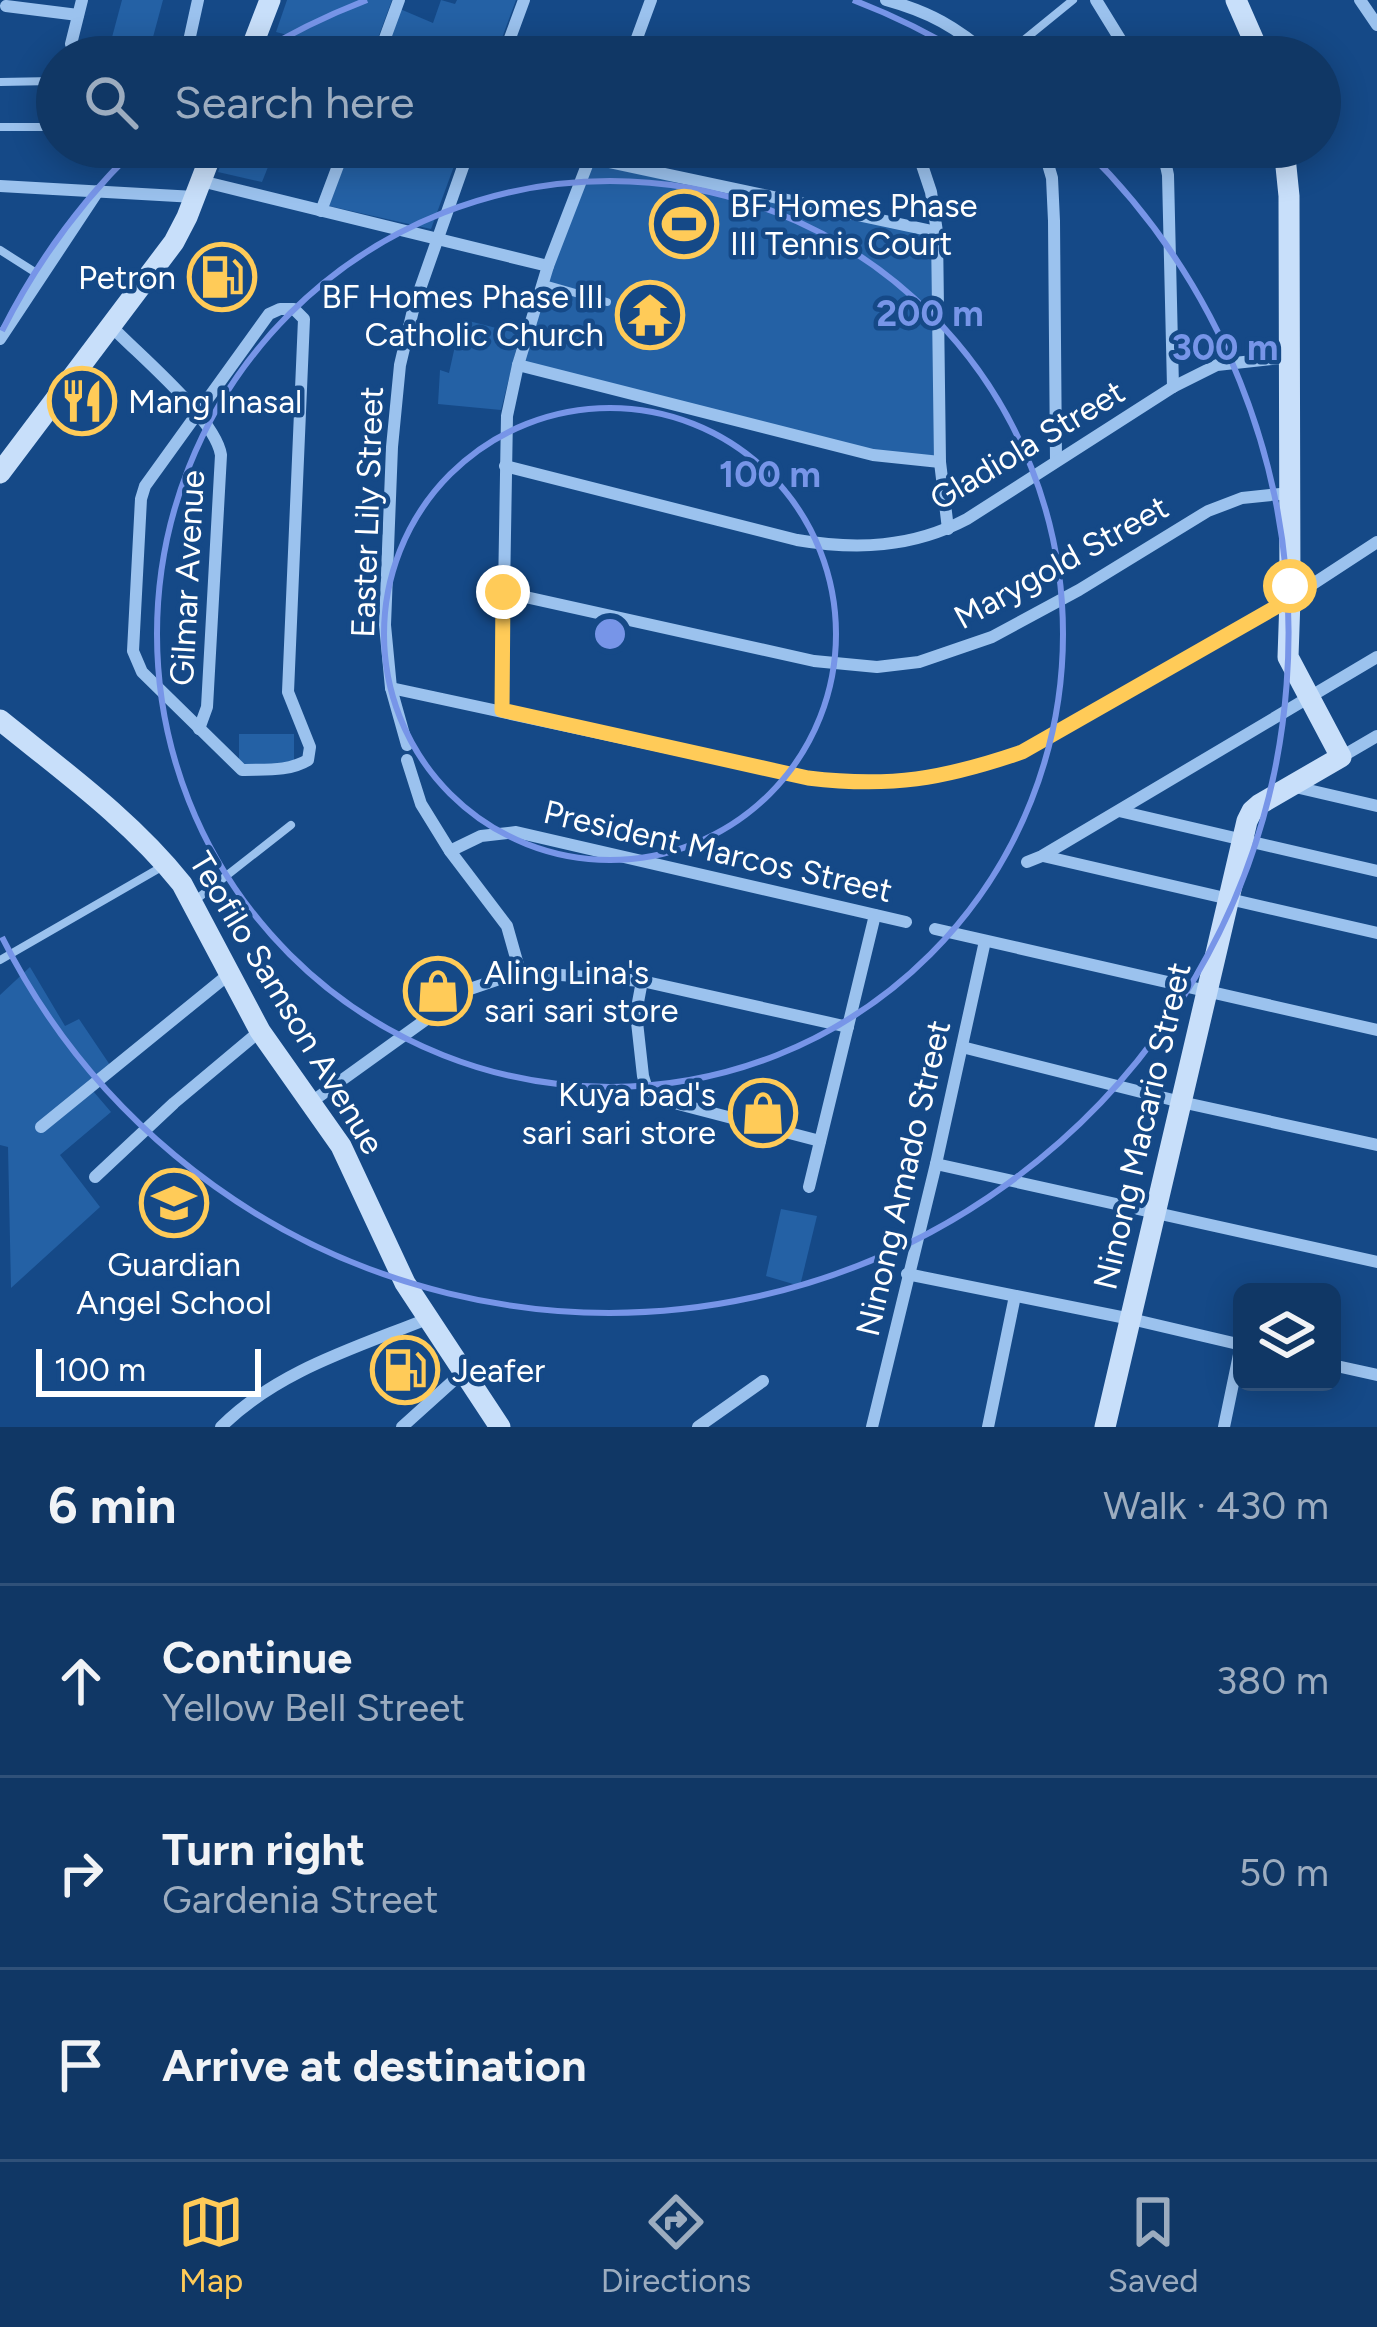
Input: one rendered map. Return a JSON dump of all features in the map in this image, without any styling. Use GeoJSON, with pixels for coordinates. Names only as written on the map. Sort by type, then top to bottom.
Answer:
{"type":"FeatureCollection","features":[{"type":"Feature","properties":{"kind":"street"},"geometry":{"type":"LineString","coordinates":[[73,36],[82,0]]}},
{"type":"Feature","properties":{"kind":"street"},"geometry":{"type":"LineString","coordinates":[[190,36],[198,0]]}},
{"type":"Feature","properties":{"kind":"street"},"geometry":{"type":"LineString","coordinates":[[256,36],[270,0]]}},
{"type":"Feature","properties":{"kind":"street"},"geometry":{"type":"LineString","coordinates":[[386,36],[399,0]]}},
{"type":"Feature","properties":{"kind":"street"},"geometry":{"type":"LineString","coordinates":[[511,36],[524,0]]}},
{"type":"Feature","properties":{"kind":"street"},"geometry":{"type":"LineString","coordinates":[[638,36],[651,0]]}},
{"type":"Feature","properties":{"kind":"street"},"geometry":{"type":"LineString","coordinates":[[886,0],[958,28],[967,36]]}},
{"type":"Feature","properties":{"kind":"street"},"geometry":{"type":"LineString","coordinates":[[1096,0],[1117,36]]}},
{"type":"Feature","properties":{"kind":"street"},"geometry":{"type":"LineString","coordinates":[[1236,0],[1252,36]]}},
{"type":"Feature","properties":{"kind":"street"},"geometry":{"type":"LineString","coordinates":[[1360,0],[1377,25]]}},
{"type":"Feature","properties":{"kind":"street"},"geometry":{"type":"LineString","coordinates":[[6,6],[78,16]]}},
{"type":"Feature","properties":{"kind":"street"},"geometry":{"type":"LineString","coordinates":[[0,473],[175,242],[206,168]]}},
{"type":"Feature","properties":{"kind":"street"},"geometry":{"type":"LineString","coordinates":[[321,211],[337,168]]}},
{"type":"Feature","properties":{"kind":"street","name":"Easter Lily Street"},"geometry":{"type":"LineString","coordinates":[[462,168],[414,306],[400,365],[385,625],[391,688],[421,804],[507,926],[520,972]]}},
{"type":"Feature","properties":{"kind":"street"},"geometry":{"type":"LineString","coordinates":[[502,710],[507,416],[542,284],[586,168]]}},
{"type":"Feature","properties":{"kind":"street"},"geometry":{"type":"LineString","coordinates":[[658,168],[937,232]]}},
{"type":"Feature","properties":{"kind":"street"},"geometry":{"type":"LineString","coordinates":[[923,168],[937,232],[940,462],[948,529]]}},
{"type":"Feature","properties":{"kind":"street"},"geometry":{"type":"LineString","coordinates":[[1049,168],[1054,221],[1056,461]]}},
{"type":"Feature","properties":{"kind":"street"},"geometry":{"type":"LineString","coordinates":[[1166,168],[1173,387]]}},
{"type":"Feature","properties":{"kind":"street"},"geometry":{"type":"LineString","coordinates":[[1286,168],[1288,657],[1341,758]]}},
{"type":"Feature","properties":{"kind":"street"},"geometry":{"type":"LineString","coordinates":[[0,186],[198,189],[321,211],[548,266]]}},
{"type":"Feature","properties":{"kind":"street"},"geometry":{"type":"LineString","coordinates":[[0,339],[98,191]]}},
{"type":"Feature","properties":{"kind":"street"},"geometry":{"type":"LineString","coordinates":[[280,309],[301,312],[288,692],[310,747],[308,760],[291,768],[242,770],[135,662],[141,499],[145,486],[199,415],[269,314],[280,309]]}},
{"type":"Feature","properties":{"kind":"street","name":"Gilmar Avenue"},"geometry":{"type":"LineString","coordinates":[[112,327],[199,415],[218,441],[207,707],[200,729]]}},
{"type":"Feature","properties":{"kind":"street","name":"Gladiola Street"},"geometry":{"type":"LineString","coordinates":[[505,466],[797,540],[838,546],[904,543],[948,529],[1173,387],[1217,365],[1289,357]]}},
{"type":"Feature","properties":{"kind":"street"},"geometry":{"type":"LineString","coordinates":[[518,365],[873,455],[940,462]]}},
{"type":"Feature","properties":{"kind":"street","name":"Marygold Street"},"geometry":{"type":"LineString","coordinates":[[503,592],[814,661],[877,667],[919,662],[992,637],[1208,511],[1243,498],[1290,493]]}},
{"type":"Feature","properties":{"kind":"street"},"geometry":{"type":"LineString","coordinates":[[391,688],[808,778],[859,784],[926,779],[1022,752],[1290,599],[1377,542]]}},
{"type":"Feature","properties":{"kind":"street"},"geometry":{"type":"LineString","coordinates":[[1027,862],[1377,657]]}},
{"type":"Feature","properties":{"kind":"street","name":"Teofilo Samson Avenue"},"geometry":{"type":"LineString","coordinates":[[0,720],[98,800],[166,864],[260,1031],[340,1146],[427,1319],[500,1427]]}},
{"type":"Feature","properties":{"kind":"street"},"geometry":{"type":"LineString","coordinates":[[1243,840],[1252,811],[1374,740]]}},
{"type":"Feature","properties":{"kind":"street"},"geometry":{"type":"LineString","coordinates":[[1291,786],[1377,806]]}},
{"type":"Feature","properties":{"kind":"street"},"geometry":{"type":"LineString","coordinates":[[1119,811],[1377,871]]}},
{"type":"Feature","properties":{"kind":"street","name":"President Marcos Street"},"geometry":{"type":"LineString","coordinates":[[450,851],[481,836],[516,832],[907,922]]}},
{"type":"Feature","properties":{"kind":"street","name":"Ninong Macario Street"},"geometry":{"type":"LineString","coordinates":[[1105,1427],[1243,840]]}},
{"type":"Feature","properties":{"kind":"street"},"geometry":{"type":"LineString","coordinates":[[1042,856],[1377,933]]}},
{"type":"Feature","properties":{"kind":"street"},"geometry":{"type":"LineString","coordinates":[[808,1187],[874,915]]}},
{"type":"Feature","properties":{"kind":"street"},"geometry":{"type":"LineString","coordinates":[[934,929],[1377,1030]]}},
{"type":"Feature","properties":{"kind":"street","name":"Ninong Amado Street"},"geometry":{"type":"LineString","coordinates":[[872,1427],[985,940]]}},
{"type":"Feature","properties":{"kind":"street"},"geometry":{"type":"LineString","coordinates":[[310,1103],[467,990],[520,972],[642,981],[848,1027]]}},
{"type":"Feature","properties":{"kind":"street"},"geometry":{"type":"LineString","coordinates":[[40,1127],[228,975]]}},
{"type":"Feature","properties":{"kind":"street"},"geometry":{"type":"LineString","coordinates":[[642,981],[636,1013],[643,1076],[650,1092],[659,1099],[820,1141]]}},
{"type":"Feature","properties":{"kind":"street"},"geometry":{"type":"LineString","coordinates":[[95,1177],[173,1103],[260,1031]]}},
{"type":"Feature","properties":{"kind":"street"},"geometry":{"type":"LineString","coordinates":[[962,1047],[1377,1145]]}},
{"type":"Feature","properties":{"kind":"street"},"geometry":{"type":"LineString","coordinates":[[936,1165],[1377,1262]]}},
{"type":"Feature","properties":{"kind":"street"},"geometry":{"type":"LineString","coordinates":[[908,1274],[1233,1343]]}},
{"type":"Feature","properties":{"kind":"street"},"geometry":{"type":"LineString","coordinates":[[988,1427],[1015,1296]]}},
{"type":"Feature","properties":{"kind":"street"},"geometry":{"type":"LineString","coordinates":[[220,1427],[263,1391],[296,1372],[427,1319]]}},
{"type":"Feature","properties":{"kind":"street"},"geometry":{"type":"LineString","coordinates":[[1341,1367],[1377,1376]]}},
{"type":"Feature","properties":{"kind":"street"},"geometry":{"type":"LineString","coordinates":[[402,1427],[463,1372]]}},
{"type":"Feature","properties":{"kind":"street"},"geometry":{"type":"LineString","coordinates":[[698,1427],[763,1382]]}},
{"type":"Feature","properties":{"kind":"street"},"geometry":{"type":"LineString","coordinates":[[1224,1427],[1233,1384]]}},
{"type":"Feature","properties":{"kind":"lane"},"geometry":{"type":"LineString","coordinates":[[1029,36],[1073,0]]}},
{"type":"Feature","properties":{"kind":"lane"},"geometry":{"type":"LineString","coordinates":[[0,82],[36,81]]}},
{"type":"Feature","properties":{"kind":"lane"},"geometry":{"type":"LineString","coordinates":[[0,128],[36,128]]}},
{"type":"Feature","properties":{"kind":"lane"},"geometry":{"type":"LineString","coordinates":[[0,250],[41,276]]}},
{"type":"Feature","properties":{"kind":"lane"},"geometry":{"type":"LineString","coordinates":[[542,284],[607,302]]}},
{"type":"Feature","properties":{"kind":"lane"},"geometry":{"type":"LineString","coordinates":[[0,310],[13,319]]}},
{"type":"Feature","properties":{"kind":"lane"},"geometry":{"type":"LineString","coordinates":[[192,903],[291,825]]}},
{"type":"Feature","properties":{"kind":"lane"},"geometry":{"type":"LineString","coordinates":[[0,960],[166,864]]}},
{"type":"Feature","properties":{"kind":"shaded area"},"geometry":{"type":"Polygon","coordinates":[[[122,0],[163,0],[153,36],[112,36],[122,0]]]}},
{"type":"Feature","properties":{"kind":"shaded area"},"geometry":{"type":"Polygon","coordinates":[[[287,0],[392,0],[379,36],[276,32],[287,0]]]}},
{"type":"Feature","properties":{"kind":"shaded area"},"geometry":{"type":"Polygon","coordinates":[[[441,0],[455,4],[457,0],[516,0],[503,36],[390,36],[400,9],[433,23],[441,0]]]}},
{"type":"Feature","properties":{"kind":"shaded area"},"geometry":{"type":"Polygon","coordinates":[[[219,168],[268,168],[262,182],[218,172],[219,168]]]}},
{"type":"Feature","properties":{"kind":"shaded area"},"geometry":{"type":"Polygon","coordinates":[[[343,168],[453,168],[431,229],[329,206],[343,168]]]}},
{"type":"Feature","properties":{"kind":"shaded area"},"geometry":{"type":"Polygon","coordinates":[[[590,168],[611,168],[933,236],[935,457],[898,456],[523,363],[552,268],[590,168]]]}},
{"type":"Feature","properties":{"kind":"shaded area"},"geometry":{"type":"Polygon","coordinates":[[[461,319],[520,334],[501,410],[438,404],[440,370],[449,373],[461,319]]]}},
{"type":"Feature","properties":{"kind":"shaded area"},"geometry":{"type":"Polygon","coordinates":[[[239,734],[294,734],[294,764],[239,764],[239,734]]]}},
{"type":"Feature","properties":{"kind":"shaded area"},"geometry":{"type":"Polygon","coordinates":[[[30,967],[65,1026],[79,1019],[110,1065],[87,1084],[111,1112],[60,1155],[100,1207],[11,1288],[8,1147],[0,1145],[0,995],[30,967]]]}},
{"type":"Feature","properties":{"kind":"shaded area"},"geometry":{"type":"Polygon","coordinates":[[[781,1209],[817,1216],[800,1286],[766,1276],[781,1209]]]}},
{"type":"Feature","properties":{"kind":"place","name":"BF Homes Phase III Tennis Court"},"geometry":{"type":"Point","coordinates":[684,224]}},
{"type":"Feature","properties":{"kind":"place","name":"Petron"},"geometry":{"type":"Point","coordinates":[222,277]}},
{"type":"Feature","properties":{"kind":"place","name":"BF Homes Phase III Catholic Church"},"geometry":{"type":"Point","coordinates":[650,315]}},
{"type":"Feature","properties":{"kind":"place","name":"Mang Inasal"},"geometry":{"type":"Point","coordinates":[82,401]}},
{"type":"Feature","properties":{"kind":"place","name":"Aling Lina's sari sari store"},"geometry":{"type":"Point","coordinates":[438,991]}},
{"type":"Feature","properties":{"kind":"place","name":"Kuya bad's sari sari store"},"geometry":{"type":"Point","coordinates":[763,1113]}},
{"type":"Feature","properties":{"kind":"place","name":"Guardian Angel School"},"geometry":{"type":"Point","coordinates":[174,1203]}},
{"type":"Feature","properties":{"kind":"place","name":"Jeafer"},"geometry":{"type":"Point","coordinates":[405,1370]}},
{"type":"Feature","properties":{"kind":"route"},"geometry":{"type":"LineString","coordinates":[[503,592],[502,710],[808,778],[859,784],[926,779],[1022,752],[1290,599],[1290,586]]}}]}
